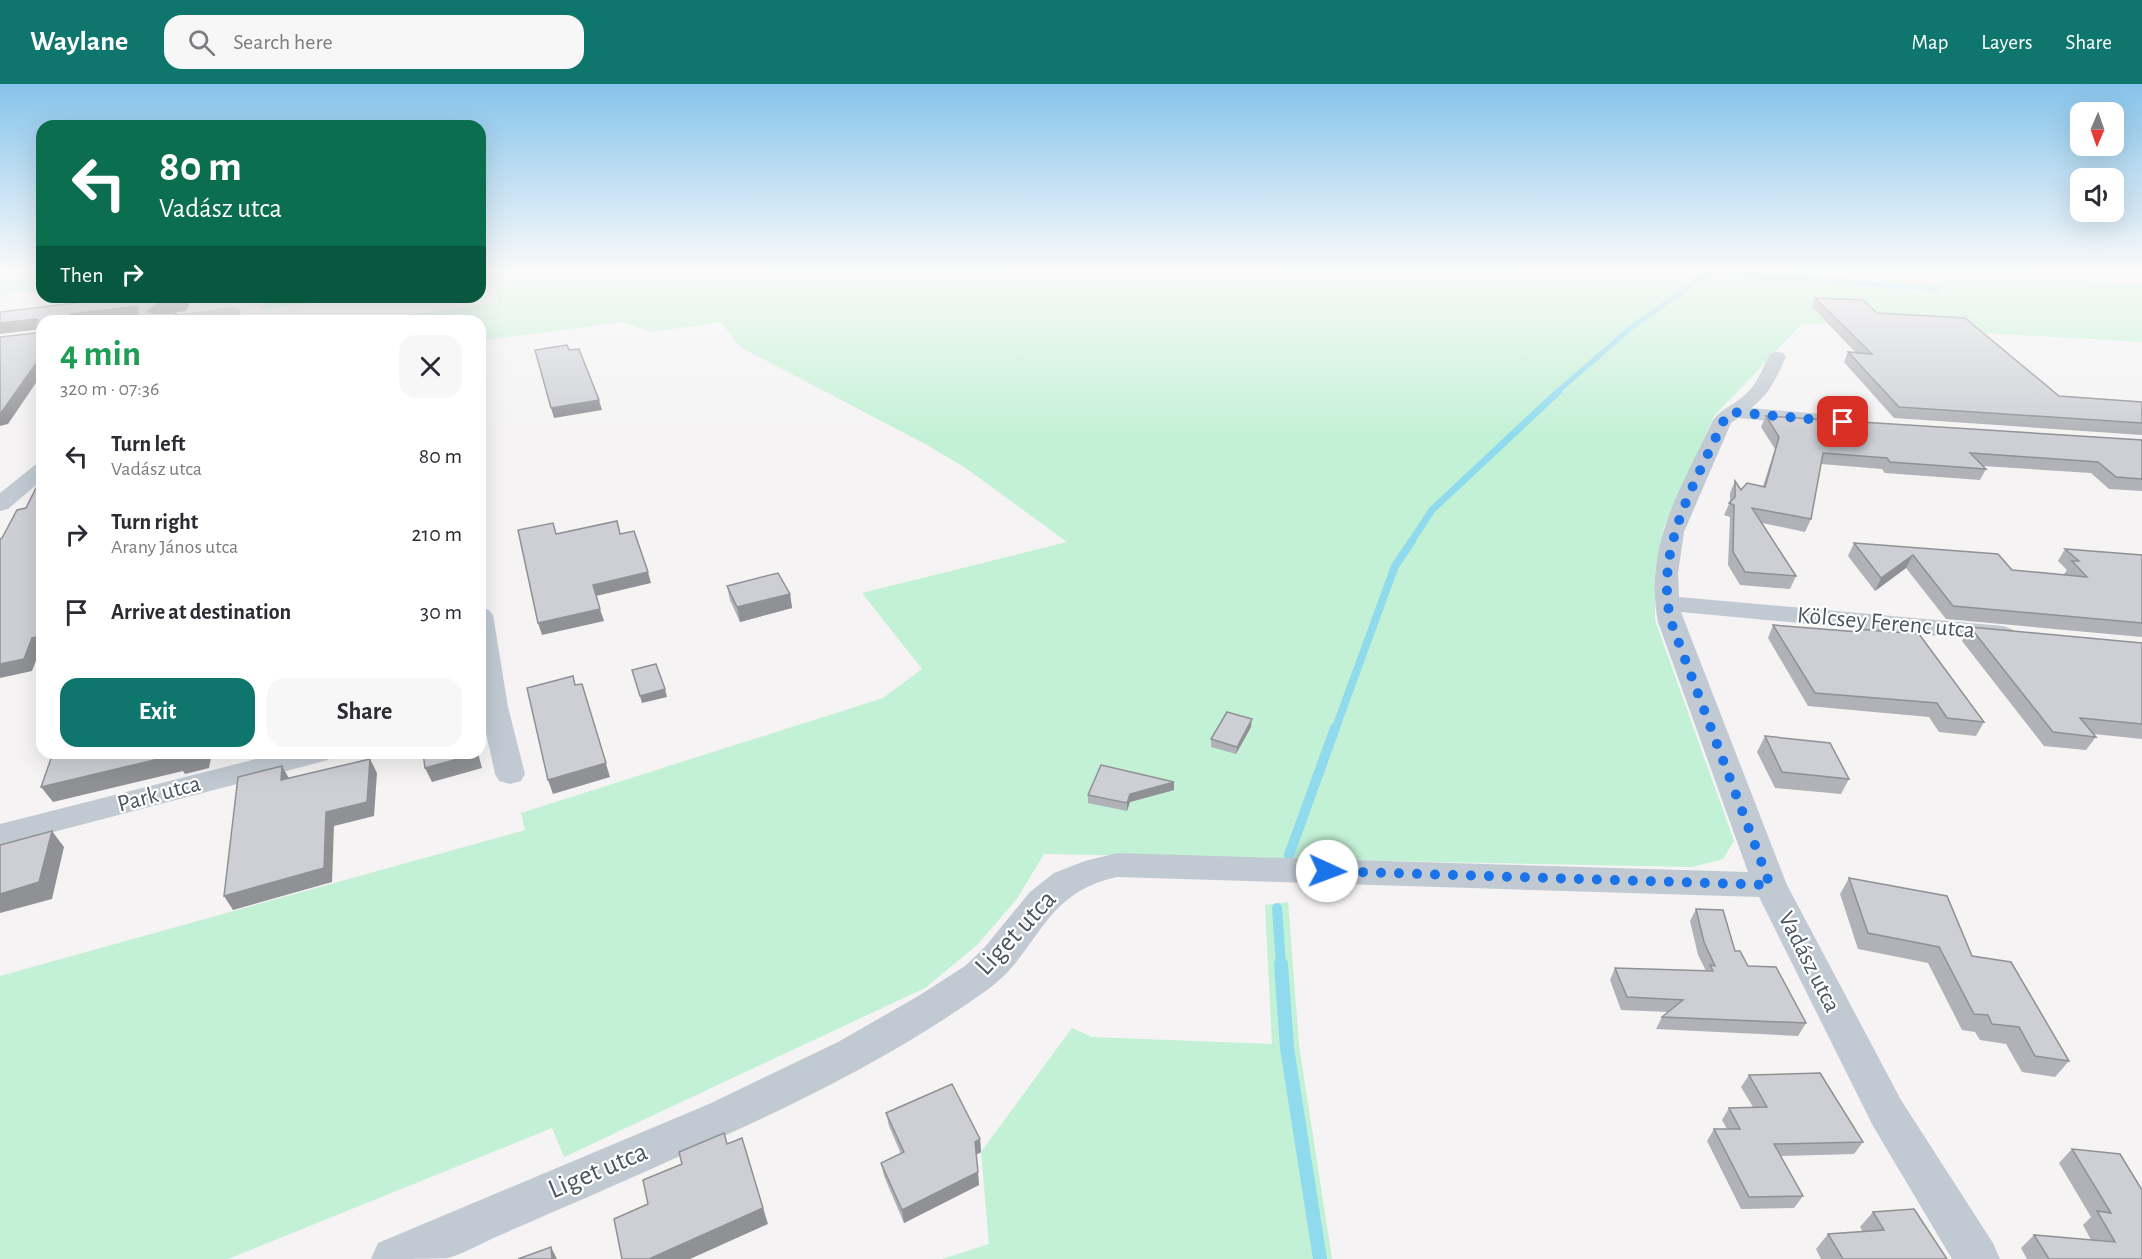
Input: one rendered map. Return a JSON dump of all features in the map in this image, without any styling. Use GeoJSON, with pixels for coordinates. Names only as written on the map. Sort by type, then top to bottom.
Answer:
{"type":"FeatureCollection","features":[{"type":"Feature","properties":{"kind":"street","name":"Vadász utca"},"geometry":{"type":"LineString","coordinates":[[1777,357],[1767,380],[1753,398],[1731,412],[1724,420],[1673,532],[1666,573],[1667,603],[1671,622],[1770,885],[1887,1113],[1977,1259]]}},
{"type":"Feature","properties":{"kind":"street"},"geometry":{"type":"LineString","coordinates":[[1731,412],[1866,424]]}},
{"type":"Feature","properties":{"kind":"street"},"geometry":{"type":"LineString","coordinates":[[0,504],[36,474]]}},
{"type":"Feature","properties":{"kind":"street","name":"Kölcsey Ferenc utca"},"geometry":{"type":"LineString","coordinates":[[1667,603],[2023,636]]}},
{"type":"Feature","properties":{"kind":"street"},"geometry":{"type":"LineString","coordinates":[[487,709],[510,774]]}},
{"type":"Feature","properties":{"kind":"street","name":"Park utca"},"geometry":{"type":"LineString","coordinates":[[0,835],[295,759]]}},
{"type":"Feature","properties":{"kind":"street","name":"Liget utca"},"geometry":{"type":"LineString","coordinates":[[394,1259],[721,1119],[852,1054],[929,1010],[976,978],[998,956],[1046,895],[1072,877],[1093,869],[1117,865],[1770,885]]}},
{"type":"Feature","properties":{"kind":"green space"},"geometry":{"type":"Polygon","coordinates":[[[486,327],[586,327],[486,340],[486,327]]]}},
{"type":"Feature","properties":{"kind":"green space"},"geometry":{"type":"Polygon","coordinates":[[[637,327],[688,327],[653,332],[637,327]]]}},
{"type":"Feature","properties":{"kind":"green space"},"geometry":{"type":"Polygon","coordinates":[[[725,327],[1799,327],[1714,416],[1664,527],[1655,571],[1655,620],[1734,841],[1723,859],[1692,867],[1044,854],[1016,900],[977,945],[925,988],[564,1157],[552,1128],[228,1259],[0,1259],[0,976],[525,830],[521,813],[883,698],[922,669],[862,593],[1067,542],[967,469],[929,446],[740,347],[725,327]]]}},
{"type":"Feature","properties":{"kind":"green space"},"geometry":{"type":"Polygon","coordinates":[[[1871,327],[2142,327],[2142,342],[1871,327]]]}},
{"type":"Feature","properties":{"kind":"green space"},"geometry":{"type":"Polygon","coordinates":[[[1288,902],[1299,1045],[1332,1259],[942,1259],[989,1244],[981,1152],[1072,1028],[1092,1037],[1272,1044],[1265,905],[1288,902]]]}},
{"type":"Feature","properties":{"kind":"building"},"geometry":{"type":"Polygon","coordinates":[[[1844,327],[1976,327],[2059,396],[2142,402],[2142,423],[1899,407],[1848,352],[1872,354],[1844,327]]]}},
{"type":"Feature","properties":{"kind":"building"},"geometry":{"type":"Polygon","coordinates":[[[36,333],[36,363],[1,413],[0,413],[0,337],[36,333]]]}},
{"type":"Feature","properties":{"kind":"building"},"geometry":{"type":"Polygon","coordinates":[[[567,345],[569,350],[579,349],[599,400],[551,408],[535,350],[567,345]]]}},
{"type":"Feature","properties":{"kind":"building"},"geometry":{"type":"Polygon","coordinates":[[[1766,416],[2142,440],[2142,479],[2116,477],[2098,462],[1970,453],[1986,469],[1890,462],[1887,458],[1823,453],[1811,519],[1752,508],[1796,576],[1745,572],[1733,552],[1734,505],[1729,503],[1735,497],[1735,481],[1741,490],[1747,483],[1765,487],[1779,437],[1766,416]]]}},
{"type":"Feature","properties":{"kind":"building"},"geometry":{"type":"Polygon","coordinates":[[[36,488],[36,637],[32,638],[24,659],[0,664],[0,539],[17,510],[26,508],[36,488]]]}},
{"type":"Feature","properties":{"kind":"building"},"geometry":{"type":"Polygon","coordinates":[[[617,521],[620,534],[634,531],[648,572],[593,585],[600,609],[538,623],[518,530],[553,523],[556,534],[617,521]]]}},
{"type":"Feature","properties":{"kind":"building"},"geometry":{"type":"Polygon","coordinates":[[[1854,543],[1998,554],[2012,570],[2087,577],[2072,561],[2079,561],[2065,549],[2142,555],[2142,623],[1953,606],[1913,555],[1881,578],[1854,543]]]}},
{"type":"Feature","properties":{"kind":"building"},"geometry":{"type":"Polygon","coordinates":[[[778,573],[790,594],[737,607],[727,586],[778,573]]]}},
{"type":"Feature","properties":{"kind":"building"},"geometry":{"type":"Polygon","coordinates":[[[1773,625],[1919,634],[1984,722],[1947,718],[1937,703],[1815,693],[1773,625]]]}},
{"type":"Feature","properties":{"kind":"building"},"geometry":{"type":"Polygon","coordinates":[[[1970,627],[2142,643],[2142,724],[2080,718],[2096,737],[2053,732],[1970,627]]]}},
{"type":"Feature","properties":{"kind":"building"},"geometry":{"type":"Polygon","coordinates":[[[656,664],[665,689],[640,696],[632,670],[656,664]]]}},
{"type":"Feature","properties":{"kind":"building"},"geometry":{"type":"Polygon","coordinates":[[[573,676],[575,685],[582,684],[606,763],[548,780],[527,688],[573,676]]]}},
{"type":"Feature","properties":{"kind":"building"},"geometry":{"type":"Polygon","coordinates":[[[1227,712],[1252,719],[1237,747],[1211,739],[1227,712]]]}},
{"type":"Feature","properties":{"kind":"building"},"geometry":{"type":"Polygon","coordinates":[[[1765,736],[1830,743],[1849,779],[1782,772],[1765,736]]]}},
{"type":"Feature","properties":{"kind":"building"},"geometry":{"type":"Polygon","coordinates":[[[51,759],[158,759],[41,787],[51,759]]]}},
{"type":"Feature","properties":{"kind":"building"},"geometry":{"type":"Polygon","coordinates":[[[370,759],[367,802],[326,812],[324,868],[224,896],[238,777],[282,766],[281,780],[370,759]]]}},
{"type":"Feature","properties":{"kind":"building"},"geometry":{"type":"Polygon","coordinates":[[[424,759],[458,759],[425,768],[424,759]]]}},
{"type":"Feature","properties":{"kind":"building"},"geometry":{"type":"Polygon","coordinates":[[[1101,765],[1174,782],[1130,794],[1127,803],[1088,795],[1101,765]]]}},
{"type":"Feature","properties":{"kind":"building"},"geometry":{"type":"Polygon","coordinates":[[[52,831],[39,882],[0,894],[0,845],[52,831]]]}},
{"type":"Feature","properties":{"kind":"building"},"geometry":{"type":"Polygon","coordinates":[[[1849,878],[1947,896],[1972,956],[2011,962],[2069,1061],[2035,1056],[2019,1027],[1992,1024],[1988,1015],[1974,1014],[1939,947],[1868,933],[1849,878]]]}},
{"type":"Feature","properties":{"kind":"building"},"geometry":{"type":"Polygon","coordinates":[[[1696,909],[1723,910],[1735,951],[1740,951],[1748,966],[1776,967],[1806,1023],[1662,1017],[1683,1000],[1627,997],[1615,968],[1713,971],[1710,965],[1715,966],[1704,942],[1696,909]]]}},
{"type":"Feature","properties":{"kind":"building"},"geometry":{"type":"Polygon","coordinates":[[[1820,1073],[1863,1142],[1774,1144],[1803,1196],[1749,1197],[1714,1129],[1740,1129],[1729,1108],[1767,1107],[1749,1075],[1820,1073]]]}},
{"type":"Feature","properties":{"kind":"building"},"geometry":{"type":"Polygon","coordinates":[[[952,1084],[980,1139],[975,1142],[978,1172],[902,1210],[881,1163],[904,1152],[886,1113],[952,1084]]]}},
{"type":"Feature","properties":{"kind":"building"},"geometry":{"type":"Polygon","coordinates":[[[724,1133],[727,1144],[742,1138],[763,1208],[649,1259],[622,1259],[614,1219],[648,1204],[643,1180],[682,1164],[679,1152],[724,1133]]]}},
{"type":"Feature","properties":{"kind":"building"},"geometry":{"type":"Polygon","coordinates":[[[2072,1149],[2120,1154],[2142,1190],[2142,1259],[2049,1259],[2034,1235],[2115,1242],[2097,1211],[2111,1213],[2072,1149]]]}},
{"type":"Feature","properties":{"kind":"building"},"geometry":{"type":"Polygon","coordinates":[[[1914,1209],[1947,1259],[1843,1259],[1828,1234],[1884,1230],[1873,1212],[1914,1209]]]}},
{"type":"Feature","properties":{"kind":"building"},"geometry":{"type":"Polygon","coordinates":[[[551,1247],[552,1259],[518,1259],[551,1247]]]}},
{"type":"Feature","properties":{"kind":"waterway"},"geometry":{"type":"LineString","coordinates":[[1557,392],[1632,327]]}},
{"type":"Feature","properties":{"kind":"waterway"},"geometry":{"type":"LineString","coordinates":[[1411,542],[1432,510],[1559,391]]}},
{"type":"Feature","properties":{"kind":"waterway"},"geometry":{"type":"LineString","coordinates":[[1335,730],[1395,566],[1412,541]]}},
{"type":"Feature","properties":{"kind":"waterway"},"geometry":{"type":"LineString","coordinates":[[1289,855],[1335,728]]}},
{"type":"Feature","properties":{"kind":"waterway"},"geometry":{"type":"LineString","coordinates":[[1277,908],[1281,965]]}},
{"type":"Feature","properties":{"kind":"waterway"},"geometry":{"type":"LineString","coordinates":[[1281,964],[1287,1048],[1320,1259]]}},
{"type":"Feature","properties":{"kind":"route"},"geometry":{"type":"LineString","coordinates":[[1327,871],[1770,885],[1671,622],[1667,603],[1666,573],[1673,532],[1724,420],[1731,412],[1843,422]]}}]}
